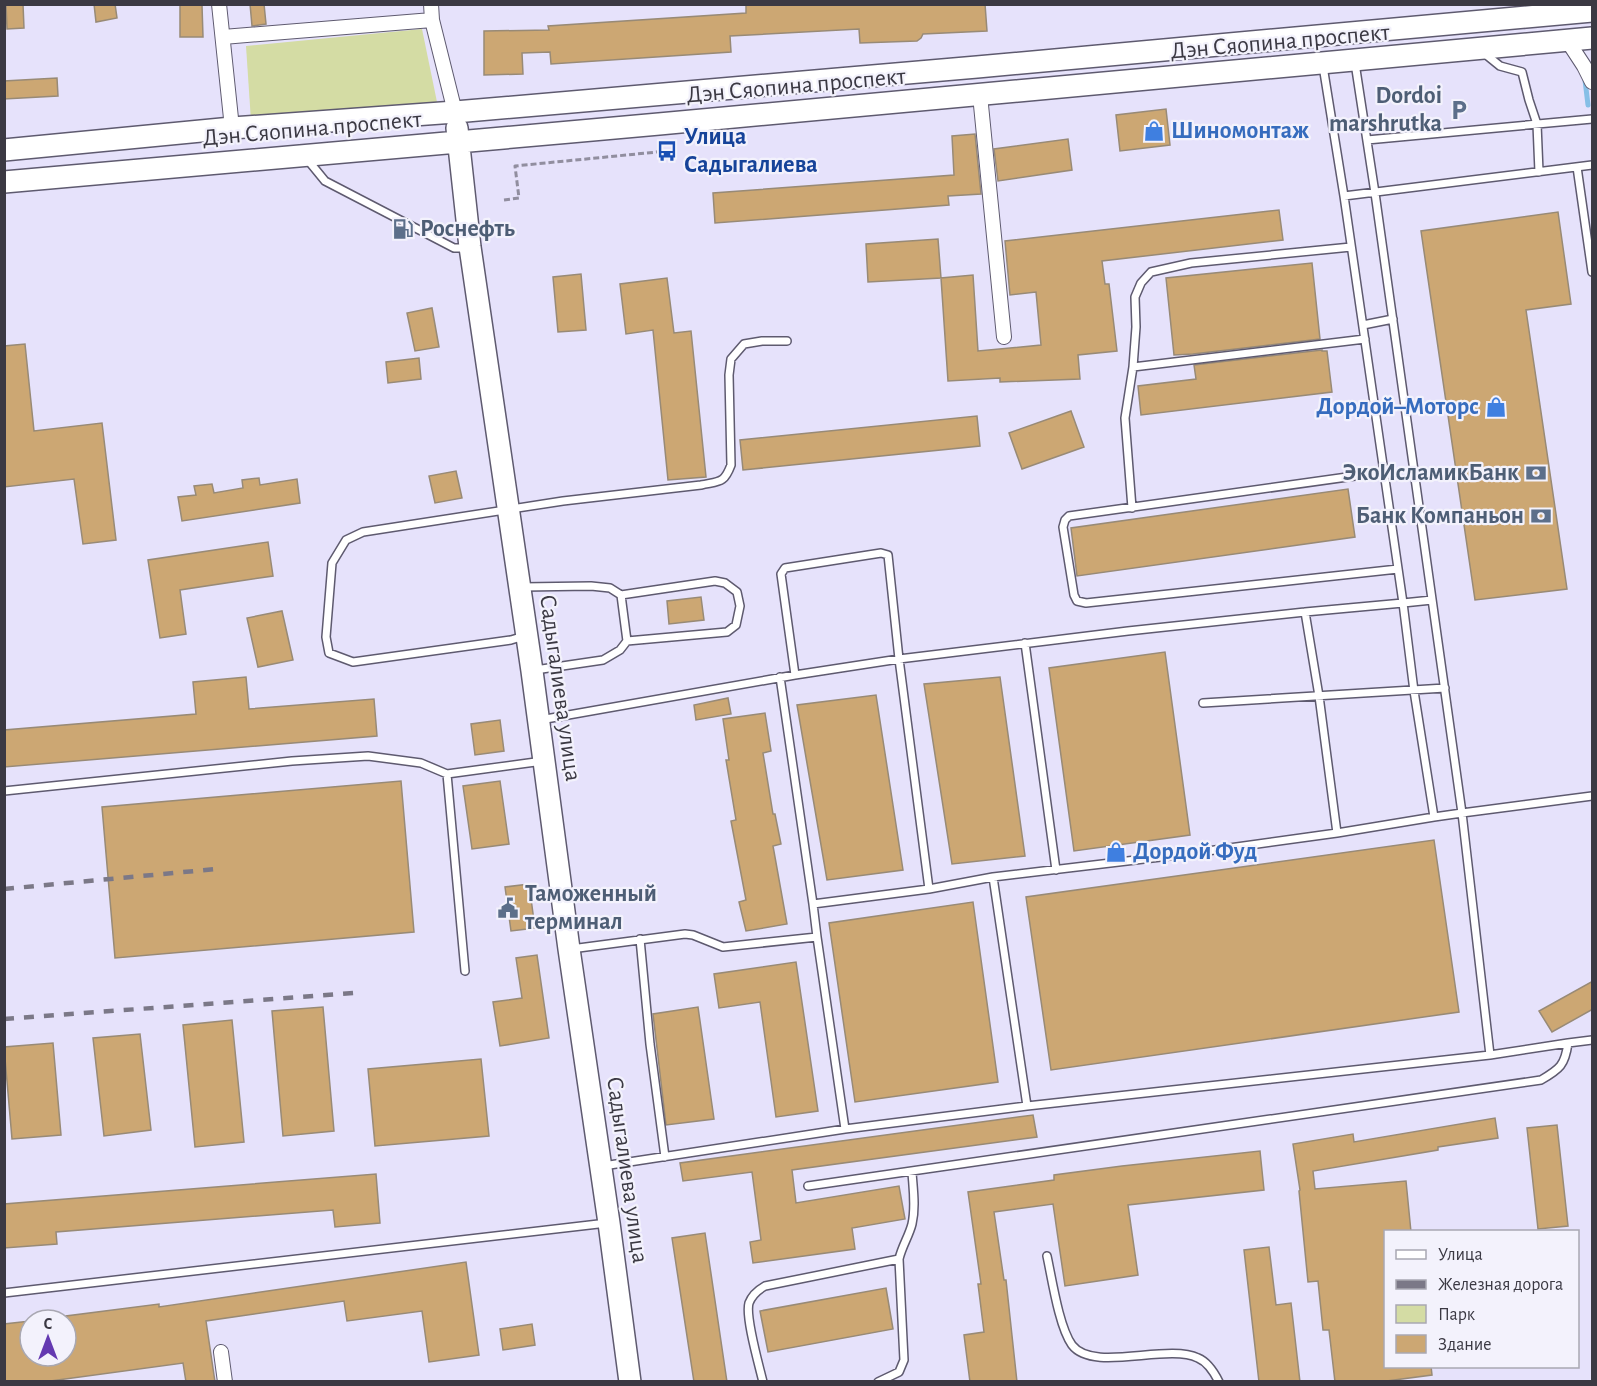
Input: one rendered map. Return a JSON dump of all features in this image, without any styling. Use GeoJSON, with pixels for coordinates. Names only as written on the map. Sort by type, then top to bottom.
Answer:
{"type":"FeatureCollection","features":[{"type":"Feature","properties":{"kind":"main road","name":"Дэн Сяопина проспект"},"geometry":{"type":"LineString","coordinates":[[4,150],[232,128],[455,112],[954,69],[1593,11]]}},
{"type":"Feature","properties":{"kind":"main road","name":"Дэн Сяопина проспект"},"geometry":{"type":"LineString","coordinates":[[4,182],[1593,38]]}},
{"type":"Feature","properties":{"kind":"main road","name":"Садыгалиева улица"},"geometry":{"type":"LineString","coordinates":[[455,112],[470,247],[545,761],[630,1382]]}},
{"type":"Feature","properties":{"kind":"street"},"geometry":{"type":"LineString","coordinates":[[219,4],[232,128]]}},
{"type":"Feature","properties":{"kind":"street","name":"Садыгалиева улица"},"geometry":{"type":"LineString","coordinates":[[431,4],[432,20],[455,112]]}},
{"type":"Feature","properties":{"kind":"street"},"geometry":{"type":"LineString","coordinates":[[223,37],[432,20]]}},
{"type":"Feature","properties":{"kind":"street"},"geometry":{"type":"LineString","coordinates":[[1567,40],[1593,82]]}},
{"type":"Feature","properties":{"kind":"street"},"geometry":{"type":"LineString","coordinates":[[980,95],[1004,337]]}},
{"type":"Feature","properties":{"kind":"street"},"geometry":{"type":"LineString","coordinates":[[221,1352],[225,1382]]}},
{"type":"Feature","properties":{"kind":"lane"},"geometry":{"type":"LineString","coordinates":[[1477,49],[1500,66],[1522,72],[1537,124],[1539,172]]}},
{"type":"Feature","properties":{"kind":"lane"},"geometry":{"type":"LineString","coordinates":[[1355,61],[1462,813],[1490,1055]]}},
{"type":"Feature","properties":{"kind":"lane"},"geometry":{"type":"LineString","coordinates":[[1322,64],[1344,196],[1434,817]]}},
{"type":"Feature","properties":{"kind":"lane"},"geometry":{"type":"LineString","coordinates":[[1367,140],[1593,119]]}},
{"type":"Feature","properties":{"kind":"lane"},"geometry":{"type":"LineString","coordinates":[[303,154],[326,181],[454,248],[470,247]]}},
{"type":"Feature","properties":{"kind":"lane"},"geometry":{"type":"LineString","coordinates":[[1344,196],[1593,165]]}},
{"type":"Feature","properties":{"kind":"lane"},"geometry":{"type":"LineString","coordinates":[[1577,167],[1593,272]]}},
{"type":"Feature","properties":{"kind":"lane"},"geometry":{"type":"LineString","coordinates":[[1132,508],[1125,418],[1133,367],[1136,327],[1135,297],[1141,283],[1151,272],[1191,263],[1351,247]]}},
{"type":"Feature","properties":{"kind":"lane"},"geometry":{"type":"LineString","coordinates":[[1363,325],[1393,319]]}},
{"type":"Feature","properties":{"kind":"lane"},"geometry":{"type":"LineString","coordinates":[[1133,367],[1365,339]]}},
{"type":"Feature","properties":{"kind":"lane"},"geometry":{"type":"LineString","coordinates":[[527,634],[511,640],[353,662],[329,653],[326,638],[332,563],[346,540],[363,532],[563,501],[721,481],[727,477],[730,465],[729,375],[731,359],[744,344],[787,341]]}},
{"type":"Feature","properties":{"kind":"lane"},"geometry":{"type":"LineString","coordinates":[[1383,472],[1070,516],[1065,520],[1063,527],[1074,596],[1077,601],[1086,603],[1398,569]]}},
{"type":"Feature","properties":{"kind":"lane"},"geometry":{"type":"LineString","coordinates":[[795,675],[781,574],[785,568],[881,553],[888,555],[929,889]]}},
{"type":"Feature","properties":{"kind":"lane"},"geometry":{"type":"LineString","coordinates":[[520,588],[591,586],[610,588],[621,596],[714,581],[725,583],[737,592],[740,606],[736,625],[727,632],[627,641]]}},
{"type":"Feature","properties":{"kind":"lane"},"geometry":{"type":"LineString","coordinates":[[532,671],[603,660],[620,650],[627,641],[621,596]]}},
{"type":"Feature","properties":{"kind":"lane"},"geometry":{"type":"LineString","coordinates":[[539,721],[780,677],[899,659],[1305,612],[1432,600]]}},
{"type":"Feature","properties":{"kind":"lane"},"geometry":{"type":"LineString","coordinates":[[1305,612],[1319,696],[1337,833]]}},
{"type":"Feature","properties":{"kind":"lane"},"geometry":{"type":"LineString","coordinates":[[1025,644],[1056,870]]}},
{"type":"Feature","properties":{"kind":"lane"},"geometry":{"type":"LineString","coordinates":[[780,677],[845,1129]]}},
{"type":"Feature","properties":{"kind":"lane"},"geometry":{"type":"LineString","coordinates":[[1203,703],[1445,688]]}},
{"type":"Feature","properties":{"kind":"lane"},"geometry":{"type":"LineString","coordinates":[[4,790],[292,761],[368,756],[421,763],[447,774],[545,761]]}},
{"type":"Feature","properties":{"kind":"lane"},"geometry":{"type":"LineString","coordinates":[[447,774],[465,971]]}},
{"type":"Feature","properties":{"kind":"lane"},"geometry":{"type":"LineString","coordinates":[[813,904],[929,889],[993,877],[1337,833],[1434,817],[1593,796]]}},
{"type":"Feature","properties":{"kind":"lane"},"geometry":{"type":"LineString","coordinates":[[993,877],[1027,1106]]}},
{"type":"Feature","properties":{"kind":"lane"},"geometry":{"type":"LineString","coordinates":[[569,949],[686,934],[723,947],[817,937]]}},
{"type":"Feature","properties":{"kind":"lane"},"geometry":{"type":"LineString","coordinates":[[640,939],[650,1044],[665,1157]]}},
{"type":"Feature","properties":{"kind":"lane"},"geometry":{"type":"LineString","coordinates":[[600,1166],[845,1129],[1027,1106],[1490,1055],[1593,1040]]}},
{"type":"Feature","properties":{"kind":"lane"},"geometry":{"type":"LineString","coordinates":[[808,1186],[1541,1080],[1554,1073],[1563,1064],[1568,1043]]}},
{"type":"Feature","properties":{"kind":"lane"},"geometry":{"type":"LineString","coordinates":[[878,1382],[899,1372],[904,1360],[899,1259],[912,1226],[914,1213],[912,1172]]}},
{"type":"Feature","properties":{"kind":"lane"},"geometry":{"type":"LineString","coordinates":[[4,1293],[609,1223]]}},
{"type":"Feature","properties":{"kind":"lane"},"geometry":{"type":"LineString","coordinates":[[1047,1256],[1064,1329],[1073,1346],[1083,1354],[1100,1358],[1182,1353],[1199,1358],[1212,1368],[1219,1382]]}},
{"type":"Feature","properties":{"kind":"lane"},"geometry":{"type":"LineString","coordinates":[[763,1382],[748,1314],[749,1301],[756,1291],[765,1286],[899,1259]]}},
{"type":"Feature","properties":{"kind":"path"},"geometry":{"type":"LineString","coordinates":[[504,200],[519,198],[515,165],[667,150]]}},
{"type":"Feature","properties":{"kind":"green space"},"geometry":{"type":"Polygon","coordinates":[[[422,29],[437,102],[251,121],[246,46],[422,29]]]}},
{"type":"Feature","properties":{"kind":"building"},"geometry":{"type":"Polygon","coordinates":[[[6,4],[23,4],[24,28],[7,29],[6,4]]]}},
{"type":"Feature","properties":{"kind":"building"},"geometry":{"type":"Polygon","coordinates":[[[94,4],[115,4],[117,18],[96,22],[94,4]]]}},
{"type":"Feature","properties":{"kind":"building"},"geometry":{"type":"Polygon","coordinates":[[[250,4],[264,4],[266,24],[252,26],[250,4]]]}},
{"type":"Feature","properties":{"kind":"building"},"geometry":{"type":"Polygon","coordinates":[[[746,4],[985,4],[987,31],[923,34],[917,41],[860,43],[859,29],[730,36],[731,52],[551,64],[550,52],[522,53],[523,74],[484,75],[484,31],[549,30],[548,26],[746,13],[746,4]]]}},
{"type":"Feature","properties":{"kind":"building"},"geometry":{"type":"Polygon","coordinates":[[[180,5],[202,5],[203,37],[180,37],[180,5]]]}},
{"type":"Feature","properties":{"kind":"building"},"geometry":{"type":"Polygon","coordinates":[[[57,78],[58,96],[4,99],[4,81],[57,78]]]}},
{"type":"Feature","properties":{"kind":"building"},"geometry":{"type":"Polygon","coordinates":[[[1166,109],[1170,145],[1120,151],[1116,115],[1166,109]]]}},
{"type":"Feature","properties":{"kind":"building"},"geometry":{"type":"Polygon","coordinates":[[[975,134],[981,194],[948,196],[949,205],[715,223],[713,193],[954,175],[952,136],[975,134]]]}},
{"type":"Feature","properties":{"kind":"building"},"geometry":{"type":"Polygon","coordinates":[[[1068,139],[1072,170],[998,181],[994,149],[1068,139]]]}},
{"type":"Feature","properties":{"kind":"building"},"geometry":{"type":"Polygon","coordinates":[[[1279,210],[1283,240],[1102,261],[1105,284],[1109,284],[1117,351],[1078,355],[1080,379],[1000,382],[1000,378],[948,381],[941,278],[973,275],[978,351],[1041,345],[1036,292],[1010,295],[1005,241],[1279,210]]]}},
{"type":"Feature","properties":{"kind":"building"},"geometry":{"type":"Polygon","coordinates":[[[1558,212],[1571,304],[1526,310],[1567,589],[1475,600],[1421,231],[1558,212]]]}},
{"type":"Feature","properties":{"kind":"building"},"geometry":{"type":"Polygon","coordinates":[[[938,239],[941,278],[868,282],[866,244],[938,239]]]}},
{"type":"Feature","properties":{"kind":"building"},"geometry":{"type":"Polygon","coordinates":[[[1312,263],[1320,339],[1174,355],[1166,278],[1312,263]]]}},
{"type":"Feature","properties":{"kind":"building"},"geometry":{"type":"Polygon","coordinates":[[[581,274],[586,330],[558,332],[553,277],[581,274]]]}},
{"type":"Feature","properties":{"kind":"building"},"geometry":{"type":"Polygon","coordinates":[[[667,278],[674,333],[691,331],[706,477],[668,480],[653,330],[626,334],[620,284],[667,278]]]}},
{"type":"Feature","properties":{"kind":"building"},"geometry":{"type":"Polygon","coordinates":[[[432,308],[439,347],[415,351],[407,313],[432,308]]]}},
{"type":"Feature","properties":{"kind":"building"},"geometry":{"type":"Polygon","coordinates":[[[25,344],[34,431],[102,423],[116,540],[83,544],[74,479],[4,487],[4,346],[25,344]]]}},
{"type":"Feature","properties":{"kind":"building"},"geometry":{"type":"Polygon","coordinates":[[[1327,351],[1332,392],[1141,415],[1138,386],[1196,379],[1194,365],[1327,351]]]}},
{"type":"Feature","properties":{"kind":"building"},"geometry":{"type":"Polygon","coordinates":[[[419,358],[421,379],[388,383],[386,362],[419,358]]]}},
{"type":"Feature","properties":{"kind":"building"},"geometry":{"type":"Polygon","coordinates":[[[1071,411],[1084,447],[1022,469],[1009,433],[1071,411]]]}},
{"type":"Feature","properties":{"kind":"building"},"geometry":{"type":"Polygon","coordinates":[[[977,416],[980,446],[743,470],[740,440],[977,416]]]}},
{"type":"Feature","properties":{"kind":"building"},"geometry":{"type":"Polygon","coordinates":[[[456,471],[462,498],[435,503],[429,476],[456,471]]]}},
{"type":"Feature","properties":{"kind":"building"},"geometry":{"type":"Polygon","coordinates":[[[259,478],[260,485],[297,479],[300,503],[182,521],[178,497],[196,495],[194,486],[212,484],[214,493],[243,488],[242,480],[259,478]]]}},
{"type":"Feature","properties":{"kind":"building"},"geometry":{"type":"Polygon","coordinates":[[[1348,489],[1355,537],[1077,576],[1071,528],[1348,489]]]}},
{"type":"Feature","properties":{"kind":"building"},"geometry":{"type":"Polygon","coordinates":[[[268,542],[273,576],[180,590],[186,634],[160,638],[148,560],[268,542]]]}},
{"type":"Feature","properties":{"kind":"building"},"geometry":{"type":"Polygon","coordinates":[[[701,597],[704,620],[669,624],[667,601],[701,597]]]}},
{"type":"Feature","properties":{"kind":"building"},"geometry":{"type":"Polygon","coordinates":[[[282,611],[293,660],[258,667],[247,618],[282,611]]]}},
{"type":"Feature","properties":{"kind":"building"},"geometry":{"type":"Polygon","coordinates":[[[1165,652],[1190,835],[1074,851],[1049,668],[1165,652]]]}},
{"type":"Feature","properties":{"kind":"building"},"geometry":{"type":"Polygon","coordinates":[[[246,677],[249,709],[374,699],[377,736],[4,767],[4,730],[196,714],[193,682],[246,677]]]}},
{"type":"Feature","properties":{"kind":"building"},"geometry":{"type":"Polygon","coordinates":[[[1000,677],[1025,856],[952,864],[924,684],[1000,677]]]}},
{"type":"Feature","properties":{"kind":"building"},"geometry":{"type":"Polygon","coordinates":[[[876,695],[903,870],[827,880],[797,705],[876,695]]]}},
{"type":"Feature","properties":{"kind":"building"},"geometry":{"type":"Polygon","coordinates":[[[728,698],[731,714],[696,720],[694,705],[728,698]]]}},
{"type":"Feature","properties":{"kind":"building"},"geometry":{"type":"Polygon","coordinates":[[[765,713],[771,751],[763,753],[773,814],[775,814],[781,844],[773,846],[787,924],[746,931],[739,902],[746,900],[731,821],[736,820],[726,760],[729,760],[723,719],[765,713]]]}},
{"type":"Feature","properties":{"kind":"building"},"geometry":{"type":"Polygon","coordinates":[[[500,720],[504,751],[475,755],[471,724],[500,720]]]}},
{"type":"Feature","properties":{"kind":"building"},"geometry":{"type":"Polygon","coordinates":[[[401,781],[414,932],[115,958],[102,807],[401,781]]]}},
{"type":"Feature","properties":{"kind":"building"},"geometry":{"type":"Polygon","coordinates":[[[500,781],[509,844],[472,849],[463,786],[500,781]]]}},
{"type":"Feature","properties":{"kind":"building"},"geometry":{"type":"Polygon","coordinates":[[[1434,840],[1459,1012],[1051,1070],[1026,897],[1434,840]]]}},
{"type":"Feature","properties":{"kind":"building"},"geometry":{"type":"Polygon","coordinates":[[[529,884],[535,928],[511,931],[505,887],[529,884]]]}},
{"type":"Feature","properties":{"kind":"building"},"geometry":{"type":"Polygon","coordinates":[[[973,902],[998,1082],[855,1102],[829,923],[973,902]]]}},
{"type":"Feature","properties":{"kind":"building"},"geometry":{"type":"Polygon","coordinates":[[[537,955],[549,1038],[500,1046],[493,1002],[522,998],[516,958],[537,955]]]}},
{"type":"Feature","properties":{"kind":"building"},"geometry":{"type":"Polygon","coordinates":[[[796,962],[818,1111],[776,1117],[760,1002],[719,1008],[714,974],[796,962]]]}},
{"type":"Feature","properties":{"kind":"building"},"geometry":{"type":"Polygon","coordinates":[[[1593,981],[1593,1009],[1552,1032],[1539,1011],[1593,981]]]}},
{"type":"Feature","properties":{"kind":"building"},"geometry":{"type":"Polygon","coordinates":[[[323,1007],[334,1131],[283,1136],[272,1011],[323,1007]]]}},
{"type":"Feature","properties":{"kind":"building"},"geometry":{"type":"Polygon","coordinates":[[[698,1007],[714,1119],[666,1125],[653,1014],[698,1007]]]}},
{"type":"Feature","properties":{"kind":"building"},"geometry":{"type":"Polygon","coordinates":[[[232,1020],[244,1142],[195,1147],[183,1025],[232,1020]]]}},
{"type":"Feature","properties":{"kind":"building"},"geometry":{"type":"Polygon","coordinates":[[[140,1034],[151,1130],[104,1136],[93,1038],[140,1034]]]}},
{"type":"Feature","properties":{"kind":"building"},"geometry":{"type":"Polygon","coordinates":[[[53,1043],[61,1135],[12,1139],[4,1047],[53,1043]]]}},
{"type":"Feature","properties":{"kind":"building"},"geometry":{"type":"Polygon","coordinates":[[[481,1059],[489,1136],[375,1146],[368,1069],[481,1059]]]}},
{"type":"Feature","properties":{"kind":"building"},"geometry":{"type":"Polygon","coordinates":[[[1033,1115],[1037,1137],[792,1170],[796,1203],[899,1186],[905,1219],[852,1228],[855,1249],[753,1263],[750,1242],[761,1240],[752,1172],[683,1181],[680,1163],[1033,1115]]]}},
{"type":"Feature","properties":{"kind":"building"},"geometry":{"type":"Polygon","coordinates":[[[1495,1118],[1498,1138],[1313,1171],[1315,1189],[1406,1181],[1411,1230],[1384,1230],[1384,1368],[1431,1368],[1432,1375],[1379,1382],[1335,1382],[1329,1330],[1323,1330],[1318,1281],[1308,1282],[1300,1190],[1293,1144],[1353,1134],[1354,1142],[1495,1118]]]}},
{"type":"Feature","properties":{"kind":"building"},"geometry":{"type":"Polygon","coordinates":[[[1557,1125],[1568,1226],[1538,1229],[1527,1128],[1557,1125]]]}},
{"type":"Feature","properties":{"kind":"building"},"geometry":{"type":"Polygon","coordinates":[[[1260,1151],[1264,1190],[1128,1205],[1138,1275],[1065,1286],[1053,1204],[994,1212],[1004,1280],[1006,1280],[1017,1382],[970,1382],[964,1335],[984,1332],[978,1284],[981,1284],[968,1192],[1054,1180],[1054,1175],[1260,1151]]]}},
{"type":"Feature","properties":{"kind":"building"},"geometry":{"type":"Polygon","coordinates":[[[376,1174],[380,1223],[335,1227],[333,1210],[56,1232],[57,1244],[4,1248],[4,1204],[376,1174]]]}},
{"type":"Feature","properties":{"kind":"building"},"geometry":{"type":"Polygon","coordinates":[[[705,1233],[727,1382],[694,1382],[672,1238],[705,1233]]]}},
{"type":"Feature","properties":{"kind":"building"},"geometry":{"type":"Polygon","coordinates":[[[1269,1247],[1276,1305],[1291,1303],[1300,1382],[1259,1382],[1244,1250],[1269,1247]]]}},
{"type":"Feature","properties":{"kind":"building"},"geometry":{"type":"Polygon","coordinates":[[[466,1262],[479,1355],[429,1362],[422,1311],[347,1321],[344,1301],[206,1321],[215,1382],[186,1382],[183,1363],[43,1382],[4,1382],[4,1324],[18,1322],[18,1368],[78,1368],[78,1314],[159,1304],[159,1307],[466,1262]]]}},
{"type":"Feature","properties":{"kind":"building"},"geometry":{"type":"Polygon","coordinates":[[[886,1288],[893,1329],[768,1352],[760,1311],[886,1288]]]}},
{"type":"Feature","properties":{"kind":"building"},"geometry":{"type":"Polygon","coordinates":[[[532,1324],[535,1345],[503,1350],[500,1329],[532,1324]]]}},
{"type":"Feature","properties":{"kind":"waterway"},"geometry":{"type":"LineString","coordinates":[[1585,80],[1588,105]]}},
{"type":"Feature","properties":{"kind":"railway"},"geometry":{"type":"LineString","coordinates":[[4,889],[216,869]]}},
{"type":"Feature","properties":{"kind":"railway"},"geometry":{"type":"LineString","coordinates":[[4,1019],[354,993]]}},
{"type":"Feature","properties":{"kind":"place","name":"Dordoi marshrutka"},"geometry":{"type":"Point","coordinates":[1459,110]}},
{"type":"Feature","properties":{"kind":"place","name":"Шиномонтаж"},"geometry":{"type":"Point","coordinates":[1154,131]}},
{"type":"Feature","properties":{"kind":"place","name":"Улица Садыгалиева"},"geometry":{"type":"Point","coordinates":[667,151]}},
{"type":"Feature","properties":{"kind":"place","name":"Роснефть"},"geometry":{"type":"Point","coordinates":[403,229]}},
{"type":"Feature","properties":{"kind":"place","name":"Дордой–Моторс"},"geometry":{"type":"Point","coordinates":[1496,407]}},
{"type":"Feature","properties":{"kind":"place","name":"ЭкоИсламикБанк"},"geometry":{"type":"Point","coordinates":[1536,473]}},
{"type":"Feature","properties":{"kind":"place","name":"Банк Компаньон"},"geometry":{"type":"Point","coordinates":[1541,516]}},
{"type":"Feature","properties":{"kind":"place","name":"Дордой Фуд"},"geometry":{"type":"Point","coordinates":[1116,852]}},
{"type":"Feature","properties":{"kind":"place","name":"Таможенный терминал"},"geometry":{"type":"Point","coordinates":[508,908]}}]}
